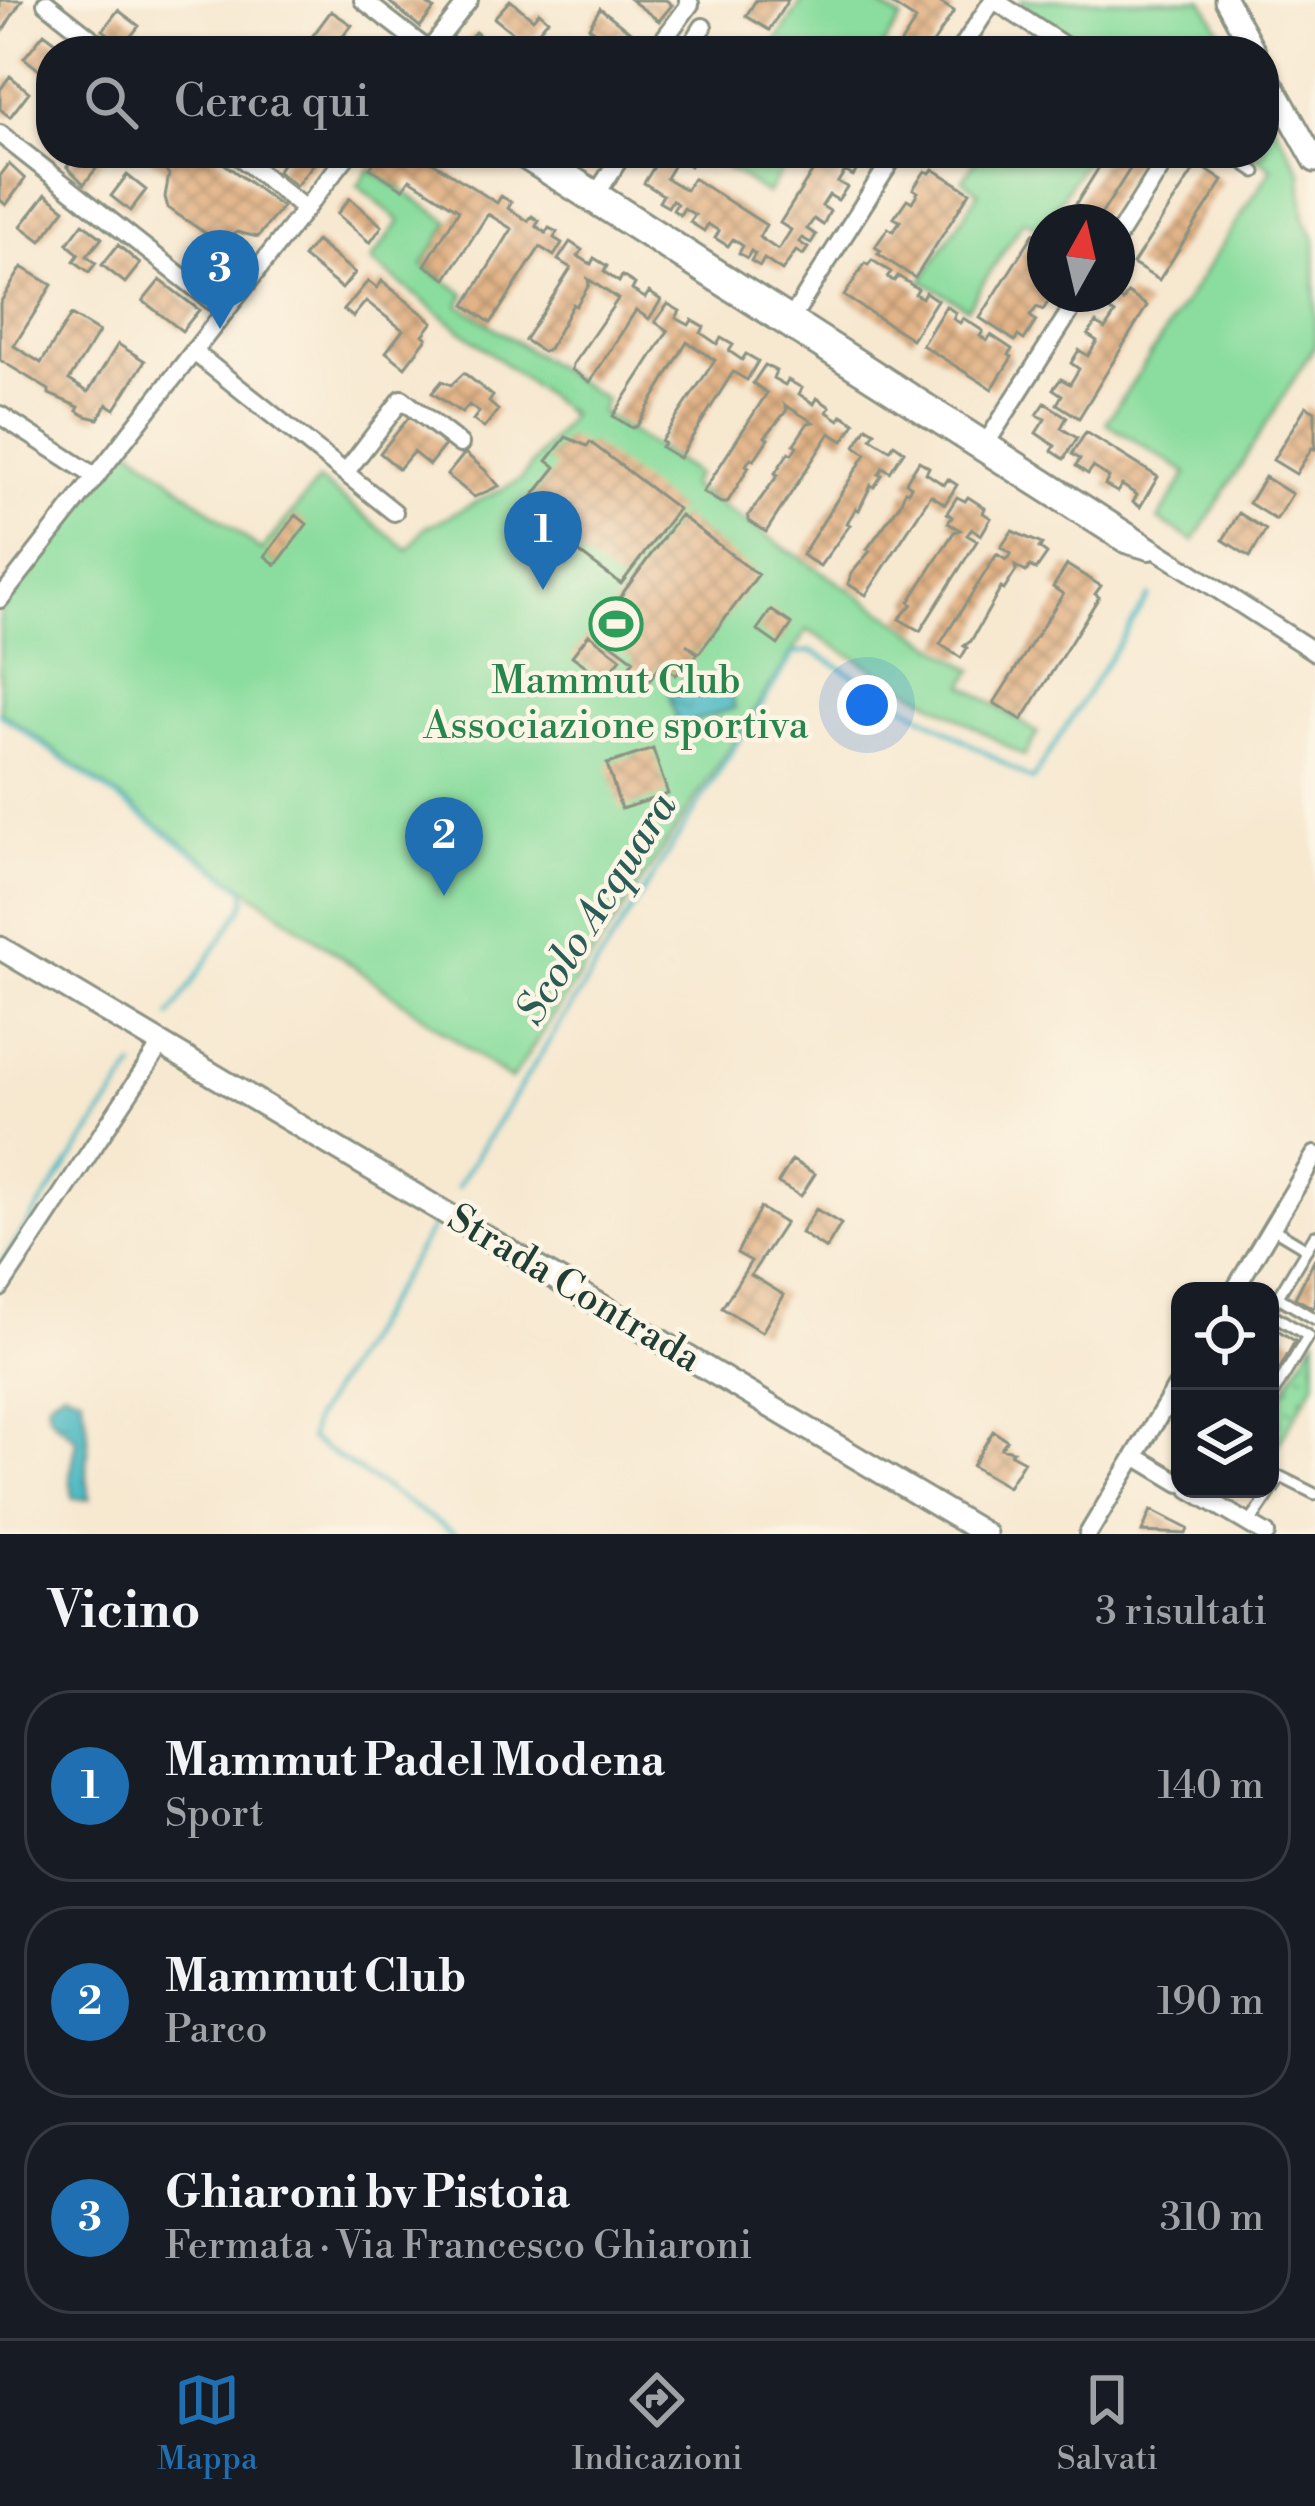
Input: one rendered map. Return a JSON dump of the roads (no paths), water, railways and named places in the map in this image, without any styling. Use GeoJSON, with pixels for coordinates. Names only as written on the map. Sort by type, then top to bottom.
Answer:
{"type":"FeatureCollection","features":[{"type":"Feature","properties":{"kind":"street"},"geometry":{"type":"LineString","coordinates":[[363,0],[410,36]]}},
{"type":"Feature","properties":{"kind":"street"},"geometry":{"type":"LineString","coordinates":[[441,36],[469,0]]}},
{"type":"Feature","properties":{"kind":"street"},"geometry":{"type":"LineString","coordinates":[[666,36],[690,4],[688,0]]}},
{"type":"Feature","properties":{"kind":"street"},"geometry":{"type":"LineString","coordinates":[[970,36],[993,0],[1049,36]]}},
{"type":"Feature","properties":{"kind":"street"},"geometry":{"type":"LineString","coordinates":[[1226,0],[1246,36]]}},
{"type":"Feature","properties":{"kind":"street"},"geometry":{"type":"LineString","coordinates":[[46,3],[87,36]]}},
{"type":"Feature","properties":{"kind":"street"},"geometry":{"type":"LineString","coordinates":[[697,36],[703,27]]}},
{"type":"Feature","properties":{"kind":"street"},"geometry":{"type":"LineString","coordinates":[[1279,97],[1315,161]]}},
{"type":"Feature","properties":{"kind":"street"},"geometry":{"type":"LineString","coordinates":[[0,134],[36,162]]}},
{"type":"Feature","properties":{"kind":"street"},"geometry":{"type":"LineString","coordinates":[[43,168],[225,311]]}},
{"type":"Feature","properties":{"kind":"street"},"geometry":{"type":"LineString","coordinates":[[254,168],[305,209]]}},
{"type":"Feature","properties":{"kind":"street"},"geometry":{"type":"LineString","coordinates":[[0,599],[337,168]]}},
{"type":"Feature","properties":{"kind":"street"},"geometry":{"type":"LineString","coordinates":[[540,168],[594,197],[985,446],[1133,532],[1156,553],[1315,652]]}},
{"type":"Feature","properties":{"kind":"street"},"geometry":{"type":"LineString","coordinates":[[558,168],[594,197]]}},
{"type":"Feature","properties":{"kind":"street"},"geometry":{"type":"LineString","coordinates":[[594,197],[613,168]]}},
{"type":"Feature","properties":{"kind":"street"},"geometry":{"type":"LineString","coordinates":[[789,321],[886,168]]}},
{"type":"Feature","properties":{"kind":"street"},"geometry":{"type":"LineString","coordinates":[[1135,208],[1161,168]]}},
{"type":"Feature","properties":{"kind":"street"},"geometry":{"type":"LineString","coordinates":[[985,446],[1070,312]]}},
{"type":"Feature","properties":{"kind":"street"},"geometry":{"type":"LineString","coordinates":[[194,352],[394,512]]}},
{"type":"Feature","properties":{"kind":"street"},"geometry":{"type":"LineString","coordinates":[[345,473],[402,399],[460,444]]}},
{"type":"Feature","properties":{"kind":"street"},"geometry":{"type":"LineString","coordinates":[[0,415],[96,477]]}},
{"type":"Feature","properties":{"kind":"street","name":"Strada Contrada"},"geometry":{"type":"LineString","coordinates":[[0,948],[986,1534]]}},
{"type":"Feature","properties":{"kind":"street"},"geometry":{"type":"LineString","coordinates":[[0,1288],[162,1043]]}},
{"type":"Feature","properties":{"kind":"street"},"geometry":{"type":"LineString","coordinates":[[1239,1282],[1315,1155]]}},
{"type":"Feature","properties":{"kind":"street"},"geometry":{"type":"LineString","coordinates":[[1088,1534],[1175,1390]]}},
{"type":"Feature","properties":{"kind":"street"},"geometry":{"type":"LineString","coordinates":[[1135,1456],[1171,1478]]}},
{"type":"Feature","properties":{"kind":"street"},"geometry":{"type":"LineString","coordinates":[[1205,1498],[1257,1529]]}},
{"type":"Feature","properties":{"kind":"lane"},"geometry":{"type":"LineString","coordinates":[[1250,168],[1256,172]]}},
{"type":"Feature","properties":{"kind":"lane"},"geometry":{"type":"LineString","coordinates":[[1272,1228],[1307,1249]]}},
{"type":"Feature","properties":{"kind":"lane"},"geometry":{"type":"LineString","coordinates":[[1279,1295],[1315,1235]]}},
{"type":"Feature","properties":{"kind":"lane"},"geometry":{"type":"LineString","coordinates":[[1279,1298],[1315,1319]]}},
{"type":"Feature","properties":{"kind":"lane"},"geometry":{"type":"LineString","coordinates":[[1279,1317],[1308,1336],[1279,1385]]}},
{"type":"Feature","properties":{"kind":"lane"},"geometry":{"type":"LineString","coordinates":[[1257,1529],[1281,1477],[1315,1494]]}},
{"type":"Feature","properties":{"kind":"water"},"geometry":{"type":"Polygon","coordinates":[[[726,678],[735,708],[679,726],[669,695],[726,678]]]}},
{"type":"Feature","properties":{"kind":"water"},"geometry":{"type":"Polygon","coordinates":[[[63,1390],[81,1396],[84,1406],[89,1499],[73,1499],[70,1476],[77,1440],[52,1419],[48,1408],[48,1401],[63,1390]]]}},
{"type":"Feature","properties":{"kind":"waterway","name":"Scolo Acquara"},"geometry":{"type":"LineString","coordinates":[[457,1187],[794,653],[812,651],[1032,780],[1149,596]]}},
{"type":"Feature","properties":{"kind":"waterway"},"geometry":{"type":"LineString","coordinates":[[0,714],[244,889],[242,908],[170,1016]]}},
{"type":"Feature","properties":{"kind":"waterway"},"geometry":{"type":"LineString","coordinates":[[0,1265],[134,1067]]}},
{"type":"Feature","properties":{"kind":"waterway","name":"Scolo Acquara"},"geometry":{"type":"LineString","coordinates":[[433,1226],[313,1421],[310,1439],[455,1534]]}},
{"type":"Feature","properties":{"kind":"place","name":"Ghiaroni bv Pistoia"},"geometry":{"type":"Point","coordinates":[220,329]}},
{"type":"Feature","properties":{"kind":"place","name":"Mammut Padel Modena"},"geometry":{"type":"Point","coordinates":[543,590]}},
{"type":"Feature","properties":{"kind":"place","name":"Mammut Club Associazione sportiva"},"geometry":{"type":"Point","coordinates":[616,624]}},
{"type":"Feature","properties":{"kind":"place","name":"Mammut Club"},"geometry":{"type":"Point","coordinates":[444,896]}}]}
